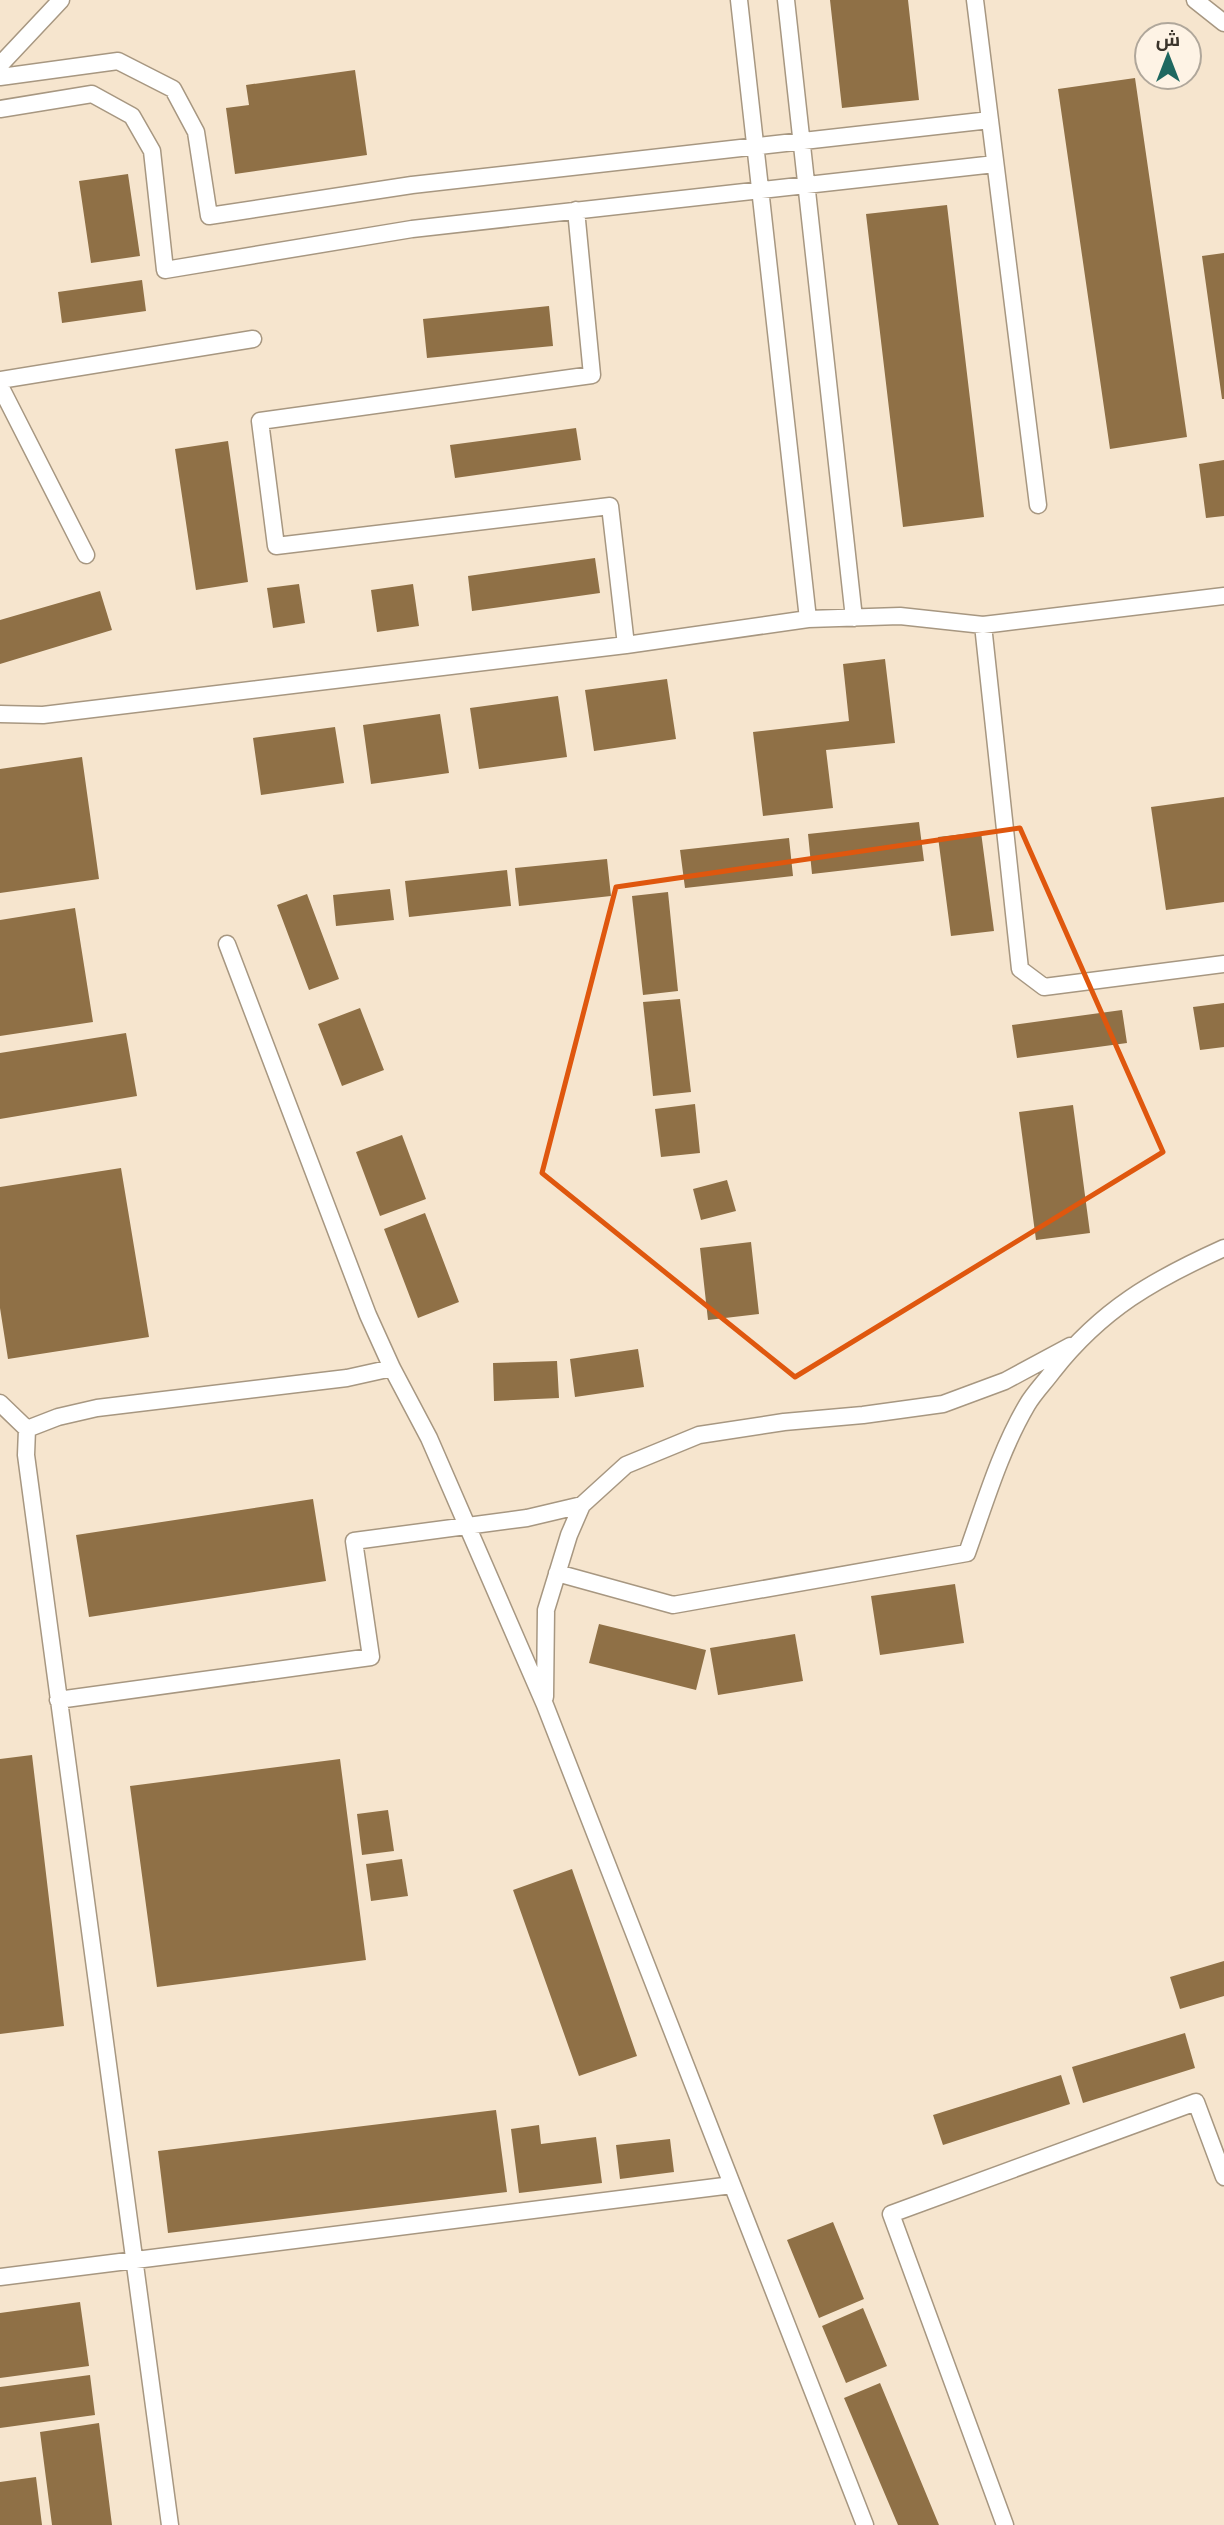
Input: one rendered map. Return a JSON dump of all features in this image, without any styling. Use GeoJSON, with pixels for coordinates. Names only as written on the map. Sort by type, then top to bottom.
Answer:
{"type":"FeatureCollection","features":[{"type":"Feature","properties":{"kind":"lane"},"geometry":{"type":"LineString","coordinates":[[0,65],[61,0]]}},
{"type":"Feature","properties":{"kind":"lane"},"geometry":{"type":"LineString","coordinates":[[739,0],[808,620]]}},
{"type":"Feature","properties":{"kind":"lane"},"geometry":{"type":"LineString","coordinates":[[786,0],[854,618]]}},
{"type":"Feature","properties":{"kind":"lane"},"geometry":{"type":"LineString","coordinates":[[975,0],[1038,505]]}},
{"type":"Feature","properties":{"kind":"lane"},"geometry":{"type":"LineString","coordinates":[[1195,0],[1224,23]]}},
{"type":"Feature","properties":{"kind":"lane"},"geometry":{"type":"LineString","coordinates":[[0,77],[118,61],[173,89],[196,132],[209,216],[412,185],[990,120]]}},
{"type":"Feature","properties":{"kind":"lane"},"geometry":{"type":"LineString","coordinates":[[0,109],[92,94],[132,116],[152,151],[164,270],[412,229],[995,164]]}},
{"type":"Feature","properties":{"kind":"lane"},"geometry":{"type":"LineString","coordinates":[[576,210],[592,375],[260,421],[276,546],[610,506],[626,645]]}},
{"type":"Feature","properties":{"kind":"lane"},"geometry":{"type":"LineString","coordinates":[[0,380],[253,339]]}},
{"type":"Feature","properties":{"kind":"lane"},"geometry":{"type":"LineString","coordinates":[[0,386],[86,555]]}},
{"type":"Feature","properties":{"kind":"lane"},"geometry":{"type":"LineString","coordinates":[[0,714],[43,715],[626,645],[808,620],[900,616],[982,625],[1224,596]]}},
{"type":"Feature","properties":{"kind":"lane"},"geometry":{"type":"LineString","coordinates":[[982,625],[1020,970],[1044,987],[1224,964]]}},
{"type":"Feature","properties":{"kind":"lane"},"geometry":{"type":"LineString","coordinates":[[227,944],[368,1315],[429,1438],[545,1705],[865,2525]]}},
{"type":"Feature","properties":{"kind":"lane"},"geometry":{"type":"LineString","coordinates":[[557,1573],[673,1605],[967,1553],[1004,1451],[1028,1403],[1075,1343],[1125,1300],[1169,1273],[1224,1248]]}},
{"type":"Feature","properties":{"kind":"lane"},"geometry":{"type":"LineString","coordinates":[[545,1705],[546,1610],[569,1535],[582,1505],[626,1465],[699,1435],[784,1422],[943,1404],[1005,1381],[1075,1343]]}},
{"type":"Feature","properties":{"kind":"lane"},"geometry":{"type":"LineString","coordinates":[[27,1429],[58,1417],[97,1408],[347,1378],[392,1368]]}},
{"type":"Feature","properties":{"kind":"lane"},"geometry":{"type":"LineString","coordinates":[[0,1403],[27,1429],[26,1455],[170,2525]]}},
{"type":"Feature","properties":{"kind":"lane"},"geometry":{"type":"LineString","coordinates":[[58,1700],[371,1657],[354,1541],[527,1518],[582,1505]]}},
{"type":"Feature","properties":{"kind":"lane"},"geometry":{"type":"LineString","coordinates":[[1005,2525],[891,2214],[1196,2102],[1224,2177]]}},
{"type":"Feature","properties":{"kind":"lane"},"geometry":{"type":"LineString","coordinates":[[0,2277],[732,2185]]}},
{"type":"Feature","properties":{"kind":"highlighted area"},"geometry":{"type":"Polygon","coordinates":[[[1020,828],[1163,1152],[795,1377],[542,1173],[616,887],[1020,828]]]}},
{"type":"Feature","properties":{"kind":"building"},"geometry":{"type":"Polygon","coordinates":[[[830,0],[908,0],[919,100],[842,108],[830,0]]]}},
{"type":"Feature","properties":{"kind":"building"},"geometry":{"type":"Polygon","coordinates":[[[355,70],[367,155],[235,174],[226,108],[249,105],[246,85],[355,70]]]}},
{"type":"Feature","properties":{"kind":"building"},"geometry":{"type":"Polygon","coordinates":[[[1133,78],[1187,437],[1110,449],[1058,89],[1133,78]]]}},
{"type":"Feature","properties":{"kind":"building"},"geometry":{"type":"Polygon","coordinates":[[[128,174],[140,256],[91,263],[79,181],[128,174]]]}},
{"type":"Feature","properties":{"kind":"building"},"geometry":{"type":"Polygon","coordinates":[[[947,205],[984,517],[903,527],[866,214],[947,205]]]}},
{"type":"Feature","properties":{"kind":"building"},"geometry":{"type":"Polygon","coordinates":[[[1224,253],[1224,399],[1222,399],[1202,256],[1224,253]]]}},
{"type":"Feature","properties":{"kind":"building"},"geometry":{"type":"Polygon","coordinates":[[[142,280],[146,311],[62,323],[58,292],[142,280]]]}},
{"type":"Feature","properties":{"kind":"building"},"geometry":{"type":"Polygon","coordinates":[[[549,306],[553,346],[427,358],[423,319],[549,306]]]}},
{"type":"Feature","properties":{"kind":"building"},"geometry":{"type":"Polygon","coordinates":[[[576,428],[581,460],[455,478],[450,445],[576,428]]]}},
{"type":"Feature","properties":{"kind":"building"},"geometry":{"type":"Polygon","coordinates":[[[228,441],[248,582],[196,590],[175,449],[228,441]]]}},
{"type":"Feature","properties":{"kind":"building"},"geometry":{"type":"Polygon","coordinates":[[[1224,460],[1224,516],[1206,518],[1199,464],[1224,460]]]}},
{"type":"Feature","properties":{"kind":"building"},"geometry":{"type":"Polygon","coordinates":[[[595,558],[600,593],[472,611],[468,576],[595,558]]]}},
{"type":"Feature","properties":{"kind":"building"},"geometry":{"type":"Polygon","coordinates":[[[299,584],[305,623],[273,628],[267,588],[299,584]]]}},
{"type":"Feature","properties":{"kind":"building"},"geometry":{"type":"Polygon","coordinates":[[[413,584],[419,626],[377,632],[371,590],[413,584]]]}},
{"type":"Feature","properties":{"kind":"building"},"geometry":{"type":"Polygon","coordinates":[[[100,591],[112,630],[0,664],[0,620],[100,591]]]}},
{"type":"Feature","properties":{"kind":"building"},"geometry":{"type":"Polygon","coordinates":[[[885,659],[895,743],[826,750],[833,808],[763,816],[753,732],[849,721],[843,664],[885,659]]]}},
{"type":"Feature","properties":{"kind":"building"},"geometry":{"type":"Polygon","coordinates":[[[667,679],[676,739],[594,751],[585,690],[667,679]]]}},
{"type":"Feature","properties":{"kind":"building"},"geometry":{"type":"Polygon","coordinates":[[[558,696],[567,757],[479,769],[470,708],[558,696]]]}},
{"type":"Feature","properties":{"kind":"building"},"geometry":{"type":"Polygon","coordinates":[[[440,714],[449,773],[371,784],[363,725],[440,714]]]}},
{"type":"Feature","properties":{"kind":"building"},"geometry":{"type":"Polygon","coordinates":[[[335,727],[344,783],[261,795],[253,738],[335,727]]]}},
{"type":"Feature","properties":{"kind":"building"},"geometry":{"type":"Polygon","coordinates":[[[82,757],[99,879],[0,893],[0,769],[82,757]]]}},
{"type":"Feature","properties":{"kind":"building"},"geometry":{"type":"Polygon","coordinates":[[[1224,797],[1224,902],[1166,910],[1151,807],[1224,797]]]}},
{"type":"Feature","properties":{"kind":"building"},"geometry":{"type":"Polygon","coordinates":[[[919,822],[924,861],[812,874],[808,834],[919,822]]]}},
{"type":"Feature","properties":{"kind":"building"},"geometry":{"type":"Polygon","coordinates":[[[981,832],[994,931],[951,936],[938,837],[981,832]]]}},
{"type":"Feature","properties":{"kind":"building"},"geometry":{"type":"Polygon","coordinates":[[[789,838],[793,876],[685,888],[680,850],[789,838]]]}},
{"type":"Feature","properties":{"kind":"building"},"geometry":{"type":"Polygon","coordinates":[[[607,859],[611,896],[519,906],[515,868],[607,859]]]}},
{"type":"Feature","properties":{"kind":"building"},"geometry":{"type":"Polygon","coordinates":[[[507,870],[511,906],[409,917],[405,881],[507,870]]]}},
{"type":"Feature","properties":{"kind":"building"},"geometry":{"type":"Polygon","coordinates":[[[390,889],[394,920],[336,926],[333,895],[390,889]]]}},
{"type":"Feature","properties":{"kind":"building"},"geometry":{"type":"Polygon","coordinates":[[[668,892],[678,991],[643,995],[632,896],[668,892]]]}},
{"type":"Feature","properties":{"kind":"building"},"geometry":{"type":"Polygon","coordinates":[[[307,894],[339,979],[309,990],[277,905],[307,894]]]}},
{"type":"Feature","properties":{"kind":"building"},"geometry":{"type":"Polygon","coordinates":[[[75,908],[93,1022],[0,1036],[0,920],[75,908]]]}},
{"type":"Feature","properties":{"kind":"building"},"geometry":{"type":"Polygon","coordinates":[[[680,999],[691,1092],[653,1096],[643,1002],[680,999]]]}},
{"type":"Feature","properties":{"kind":"building"},"geometry":{"type":"Polygon","coordinates":[[[1224,1003],[1224,1047],[1200,1050],[1193,1007],[1224,1003]]]}},
{"type":"Feature","properties":{"kind":"building"},"geometry":{"type":"Polygon","coordinates":[[[360,1008],[384,1070],[342,1086],[318,1024],[360,1008]]]}},
{"type":"Feature","properties":{"kind":"building"},"geometry":{"type":"Polygon","coordinates":[[[1122,1010],[1127,1043],[1017,1058],[1012,1025],[1122,1010]]]}},
{"type":"Feature","properties":{"kind":"building"},"geometry":{"type":"Polygon","coordinates":[[[126,1033],[137,1096],[0,1119],[0,1053],[126,1033]]]}},
{"type":"Feature","properties":{"kind":"building"},"geometry":{"type":"Polygon","coordinates":[[[695,1104],[700,1153],[661,1157],[655,1109],[695,1104]]]}},
{"type":"Feature","properties":{"kind":"building"},"geometry":{"type":"Polygon","coordinates":[[[1073,1105],[1090,1233],[1036,1240],[1019,1112],[1073,1105]]]}},
{"type":"Feature","properties":{"kind":"building"},"geometry":{"type":"Polygon","coordinates":[[[402,1135],[426,1199],[380,1216],[356,1152],[402,1135]]]}},
{"type":"Feature","properties":{"kind":"building"},"geometry":{"type":"Polygon","coordinates":[[[121,1168],[149,1337],[8,1359],[0,1308],[0,1187],[121,1168]]]}},
{"type":"Feature","properties":{"kind":"building"},"geometry":{"type":"Polygon","coordinates":[[[727,1180],[736,1211],[701,1220],[693,1189],[727,1180]]]}},
{"type":"Feature","properties":{"kind":"building"},"geometry":{"type":"Polygon","coordinates":[[[425,1213],[459,1302],[418,1318],[384,1229],[425,1213]]]}},
{"type":"Feature","properties":{"kind":"building"},"geometry":{"type":"Polygon","coordinates":[[[751,1242],[759,1314],[708,1320],[700,1248],[751,1242]]]}},
{"type":"Feature","properties":{"kind":"building"},"geometry":{"type":"Polygon","coordinates":[[[638,1349],[644,1387],[575,1397],[570,1359],[638,1349]]]}},
{"type":"Feature","properties":{"kind":"building"},"geometry":{"type":"Polygon","coordinates":[[[557,1361],[559,1398],[494,1401],[493,1363],[557,1361]]]}},
{"type":"Feature","properties":{"kind":"building"},"geometry":{"type":"Polygon","coordinates":[[[313,1499],[326,1581],[89,1617],[76,1535],[313,1499]]]}},
{"type":"Feature","properties":{"kind":"building"},"geometry":{"type":"Polygon","coordinates":[[[955,1584],[964,1643],[880,1655],[871,1596],[955,1584]]]}},
{"type":"Feature","properties":{"kind":"building"},"geometry":{"type":"Polygon","coordinates":[[[599,1624],[706,1650],[696,1690],[589,1663],[599,1624]]]}},
{"type":"Feature","properties":{"kind":"building"},"geometry":{"type":"Polygon","coordinates":[[[795,1634],[803,1681],[718,1695],[710,1648],[795,1634]]]}},
{"type":"Feature","properties":{"kind":"building"},"geometry":{"type":"Polygon","coordinates":[[[32,1755],[64,2026],[0,2034],[0,1759],[32,1755]]]}},
{"type":"Feature","properties":{"kind":"building"},"geometry":{"type":"Polygon","coordinates":[[[340,1759],[366,1960],[157,1987],[130,1786],[340,1759]]]}},
{"type":"Feature","properties":{"kind":"building"},"geometry":{"type":"Polygon","coordinates":[[[388,1810],[394,1851],[362,1855],[357,1814],[388,1810]]]}},
{"type":"Feature","properties":{"kind":"building"},"geometry":{"type":"Polygon","coordinates":[[[402,1859],[408,1896],[371,1901],[366,1864],[402,1859]]]}},
{"type":"Feature","properties":{"kind":"building"},"geometry":{"type":"Polygon","coordinates":[[[572,1869],[637,2056],[579,2076],[513,1890],[572,1869]]]}},
{"type":"Feature","properties":{"kind":"building"},"geometry":{"type":"Polygon","coordinates":[[[1224,1961],[1224,1996],[1180,2009],[1170,1977],[1224,1961]]]}},
{"type":"Feature","properties":{"kind":"building"},"geometry":{"type":"Polygon","coordinates":[[[1185,2033],[1195,2068],[1083,2103],[1072,2067],[1185,2033]]]}},
{"type":"Feature","properties":{"kind":"building"},"geometry":{"type":"Polygon","coordinates":[[[1061,2075],[1070,2104],[943,2145],[933,2115],[1061,2075]]]}},
{"type":"Feature","properties":{"kind":"building"},"geometry":{"type":"Polygon","coordinates":[[[496,2110],[507,2192],[168,2233],[158,2151],[496,2110]]]}},
{"type":"Feature","properties":{"kind":"building"},"geometry":{"type":"Polygon","coordinates":[[[539,2125],[541,2144],[596,2137],[602,2183],[519,2193],[511,2129],[539,2125]]]}},
{"type":"Feature","properties":{"kind":"building"},"geometry":{"type":"Polygon","coordinates":[[[670,2139],[674,2172],[620,2179],[616,2145],[670,2139]]]}},
{"type":"Feature","properties":{"kind":"building"},"geometry":{"type":"Polygon","coordinates":[[[833,2222],[864,2299],[819,2318],[787,2240],[833,2222]]]}},
{"type":"Feature","properties":{"kind":"building"},"geometry":{"type":"Polygon","coordinates":[[[80,2302],[89,2366],[0,2378],[0,2313],[80,2302]]]}},
{"type":"Feature","properties":{"kind":"building"},"geometry":{"type":"Polygon","coordinates":[[[863,2308],[887,2366],[846,2383],[822,2326],[863,2308]]]}},
{"type":"Feature","properties":{"kind":"building"},"geometry":{"type":"Polygon","coordinates":[[[90,2375],[95,2415],[0,2428],[0,2387],[90,2375]]]}},
{"type":"Feature","properties":{"kind":"building"},"geometry":{"type":"Polygon","coordinates":[[[880,2383],[939,2525],[898,2525],[844,2398],[880,2383]]]}},
{"type":"Feature","properties":{"kind":"building"},"geometry":{"type":"Polygon","coordinates":[[[99,2423],[112,2525],[52,2525],[40,2432],[99,2423]]]}},
{"type":"Feature","properties":{"kind":"building"},"geometry":{"type":"Polygon","coordinates":[[[36,2477],[42,2525],[0,2525],[0,2482],[36,2477]]]}}]}
